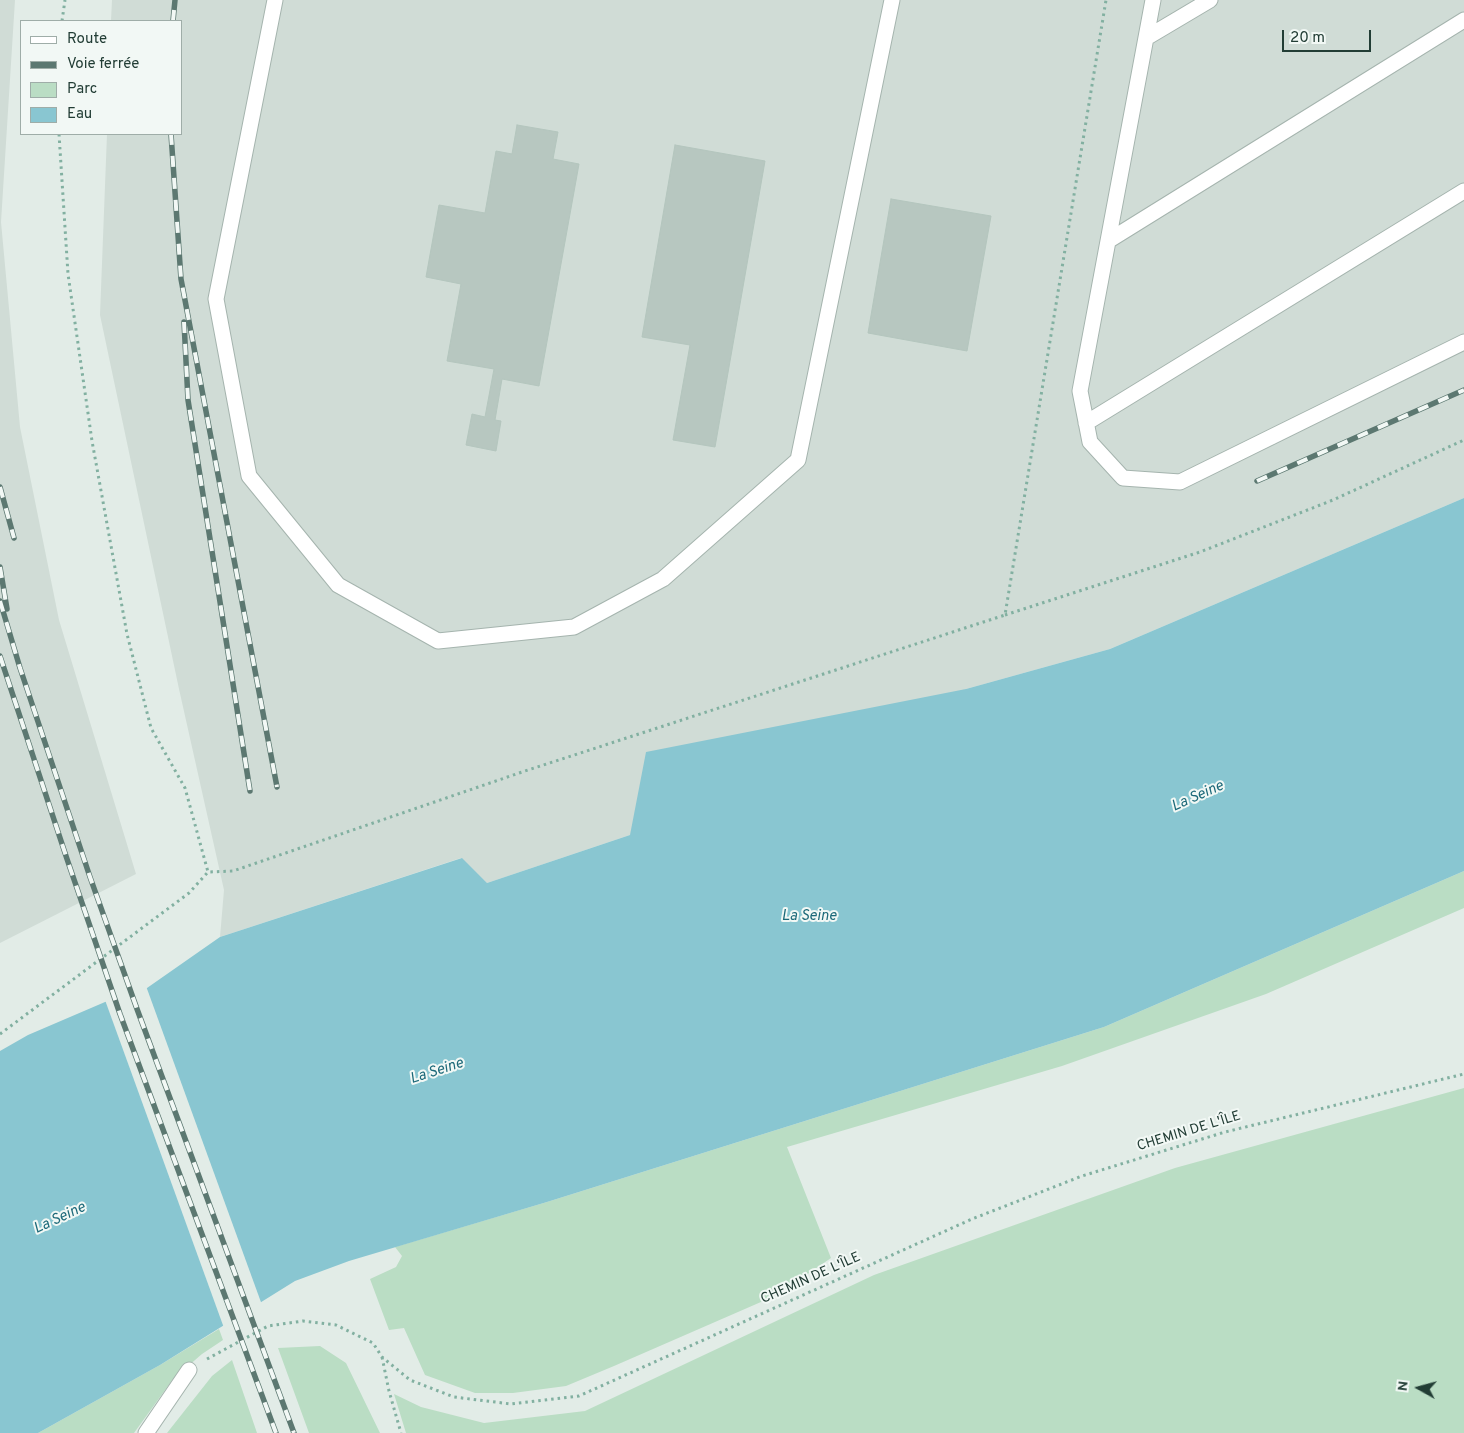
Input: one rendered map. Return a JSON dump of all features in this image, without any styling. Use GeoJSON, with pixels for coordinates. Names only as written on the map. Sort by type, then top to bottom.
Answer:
{"type":"FeatureCollection","features":[{"type":"Feature","properties":{"kind":"street"},"geometry":{"type":"LineString","coordinates":[[275,0],[216,299],[249,476],[338,585],[438,641],[574,627],[663,579],[798,460],[892,0]]}},
{"type":"Feature","properties":{"kind":"street"},"geometry":{"type":"LineString","coordinates":[[1153,0],[1080,391],[1090,442],[1123,478],[1180,482],[1464,342]]}},
{"type":"Feature","properties":{"kind":"street"},"geometry":{"type":"LineString","coordinates":[[1146,38],[1210,0]]}},
{"type":"Feature","properties":{"kind":"street"},"geometry":{"type":"LineString","coordinates":[[1108,241],[1464,20]]}},
{"type":"Feature","properties":{"kind":"street"},"geometry":{"type":"LineString","coordinates":[[1086,423],[1464,191]]}},
{"type":"Feature","properties":{"kind":"street"},"geometry":{"type":"LineString","coordinates":[[146,1433],[189,1370]]}},
{"type":"Feature","properties":{"kind":"path"},"geometry":{"type":"LineString","coordinates":[[62,20],[65,0]]}},
{"type":"Feature","properties":{"kind":"path"},"geometry":{"type":"LineString","coordinates":[[1005,615],[1106,0]]}},
{"type":"Feature","properties":{"kind":"path"},"geometry":{"type":"LineString","coordinates":[[59,135],[68,274],[92,441],[127,634],[150,728],[184,788],[208,872]]}},
{"type":"Feature","properties":{"kind":"path"},"geometry":{"type":"LineString","coordinates":[[0,1034],[189,893],[208,872],[233,871],[524,771],[1200,552],[1333,500],[1464,440]]}},
{"type":"Feature","properties":{"kind":"path","name":"CHEMIN DE L'ÎLE"},"geometry":{"type":"LineString","coordinates":[[189,1370],[268,1326],[304,1322],[336,1325],[373,1344],[382,1357],[410,1380],[454,1397],[511,1404],[580,1396],[972,1218],[1082,1176],[1225,1132],[1464,1074]]}},
{"type":"Feature","properties":{"kind":"path"},"geometry":{"type":"LineString","coordinates":[[382,1357],[401,1433]]}},
{"type":"Feature","properties":{"kind":"shaded area"},"geometry":{"type":"Polygon","coordinates":[[[0,0],[15,0],[1,222],[20,427],[59,620],[136,874],[0,943],[0,0]]]}},
{"type":"Feature","properties":{"kind":"shaded area"},"geometry":{"type":"Polygon","coordinates":[[[112,0],[1464,0],[1464,498],[1110,649],[966,689],[630,835],[487,883],[461,858],[220,937],[224,890],[179,689],[100,315],[107,135],[182,135],[182,20],[111,20],[112,0]]]}},
{"type":"Feature","properties":{"kind":"green space"},"geometry":{"type":"Polygon","coordinates":[[[1464,871],[1464,908],[1266,994],[1062,1066],[787,1147],[831,1258],[777,1295],[614,1366],[566,1386],[513,1393],[475,1393],[425,1375],[404,1328],[389,1330],[370,1279],[396,1267],[402,1256],[395,1247],[547,1202],[1104,1027],[1464,871]]]}},
{"type":"Feature","properties":{"kind":"green space"},"geometry":{"type":"Polygon","coordinates":[[[1464,1088],[1464,1433],[406,1433],[394,1394],[421,1407],[484,1423],[585,1411],[874,1275],[1175,1168],[1464,1088]]]}},
{"type":"Feature","properties":{"kind":"green space"},"geometry":{"type":"Polygon","coordinates":[[[219,1329],[223,1340],[202,1354],[173,1379],[134,1433],[38,1433],[160,1365],[219,1329]]]}},
{"type":"Feature","properties":{"kind":"green space"},"geometry":{"type":"Polygon","coordinates":[[[320,1346],[346,1363],[380,1433],[309,1433],[278,1348],[320,1346]]]}},
{"type":"Feature","properties":{"kind":"green space"},"geometry":{"type":"Polygon","coordinates":[[[232,1360],[257,1433],[167,1433],[212,1376],[232,1360]]]}},
{"type":"Feature","properties":{"kind":"water","name":"La Seine"},"geometry":{"type":"Polygon","coordinates":[[[1464,498],[1464,871],[1104,1027],[547,1202],[349,1261],[295,1281],[160,1365],[38,1433],[0,1433],[0,1051],[28,1035],[105,1002],[147,988],[220,937],[462,858],[487,883],[630,835],[646,752],[966,689],[1110,649],[1464,498]]]}},
{"type":"Feature","properties":{"kind":"pier"},"geometry":{"type":"Polygon","coordinates":[[[146,986],[262,1305],[224,1328],[105,1000],[146,986]]]}},
{"type":"Feature","properties":{"kind":"building"},"geometry":{"type":"Polygon","coordinates":[[[517,125],[558,132],[553,159],[579,164],[539,386],[502,379],[495,420],[501,421],[496,451],[466,445],[472,414],[485,417],[494,369],[447,361],[461,284],[426,277],[439,205],[485,213],[496,151],[512,154],[517,125]]]}},
{"type":"Feature","properties":{"kind":"building"},"geometry":{"type":"Polygon","coordinates":[[[675,145],[765,161],[715,447],[673,440],[690,345],[642,337],[675,145]]]}},
{"type":"Feature","properties":{"kind":"building"},"geometry":{"type":"Polygon","coordinates":[[[891,199],[991,216],[967,351],[868,333],[891,199]]]}},
{"type":"Feature","properties":{"kind":"railway"},"geometry":{"type":"LineString","coordinates":[[173,20],[175,0]]}},
{"type":"Feature","properties":{"kind":"railway"},"geometry":{"type":"LineString","coordinates":[[171,135],[181,279],[277,787]]}},
{"type":"Feature","properties":{"kind":"railway"},"geometry":{"type":"LineString","coordinates":[[184,322],[188,400],[250,791]]}},
{"type":"Feature","properties":{"kind":"railway"},"geometry":{"type":"LineString","coordinates":[[1257,481],[1464,390]]}},
{"type":"Feature","properties":{"kind":"railway"},"geometry":{"type":"LineString","coordinates":[[0,487],[14,538]]}},
{"type":"Feature","properties":{"kind":"railway"},"geometry":{"type":"LineString","coordinates":[[0,567],[7,609]]}},
{"type":"Feature","properties":{"kind":"railway"},"geometry":{"type":"LineString","coordinates":[[0,601],[20,668],[90,877],[294,1433]]}},
{"type":"Feature","properties":{"kind":"railway"},"geometry":{"type":"LineString","coordinates":[[0,656],[120,1014],[276,1433]]}}]}
